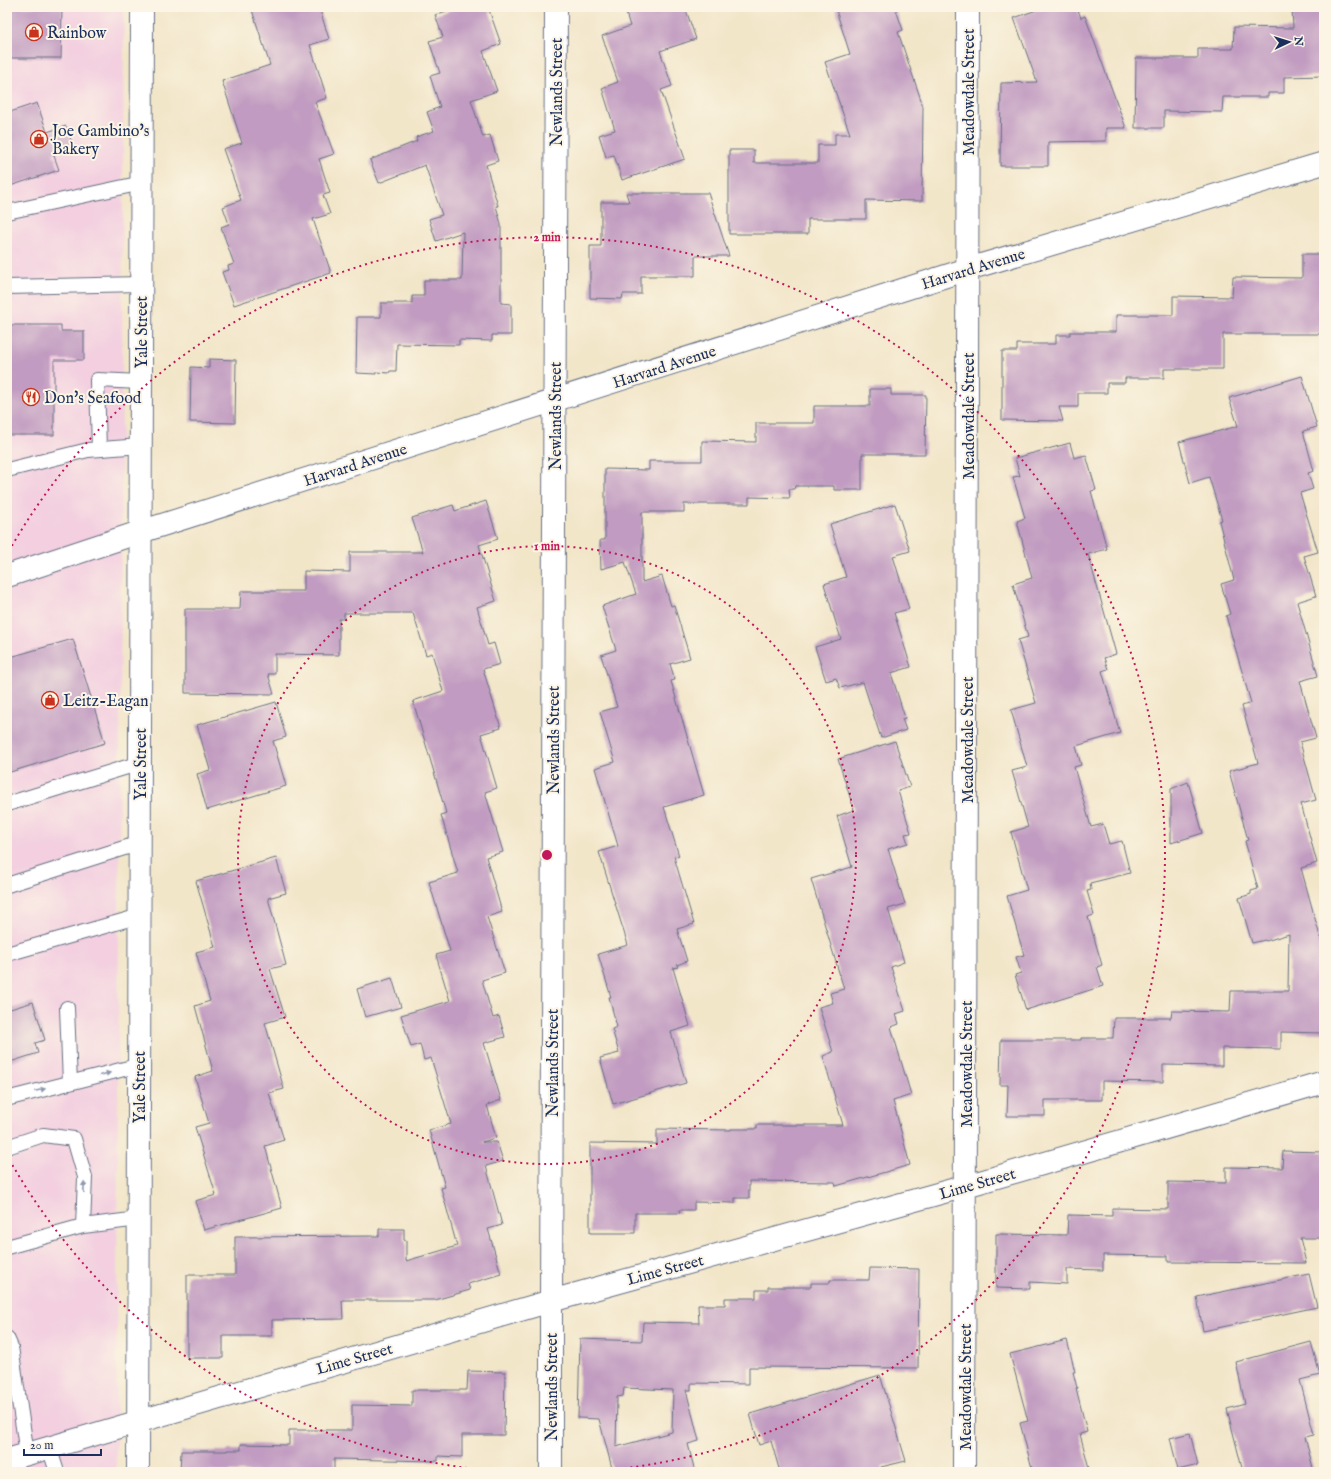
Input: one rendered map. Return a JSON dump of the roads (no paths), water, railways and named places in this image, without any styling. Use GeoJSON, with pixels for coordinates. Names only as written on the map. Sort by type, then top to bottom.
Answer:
{"type":"FeatureCollection","features":[{"type":"Feature","properties":{"kind":"street","name":"Yale Street"},"geometry":{"type":"LineString","coordinates":[[138,1472],[142,7]]}},
{"type":"Feature","properties":{"kind":"street","name":"Newlands Street"},"geometry":{"type":"LineString","coordinates":[[551,1472],[556,7]]}},
{"type":"Feature","properties":{"kind":"street","name":"Meadowdale Street"},"geometry":{"type":"LineString","coordinates":[[964,1472],[966,1186],[968,7]]}},
{"type":"Feature","properties":{"kind":"street","name":"Harvard Avenue"},"geometry":{"type":"LineString","coordinates":[[7,576],[140,532],[968,269],[1324,163]]}},
{"type":"Feature","properties":{"kind":"street","name":"Lime Street"},"geometry":{"type":"LineString","coordinates":[[17,1457],[551,1301],[966,1186],[1324,1082]]}},
{"type":"Feature","properties":{"kind":"lane"},"geometry":{"type":"LineString","coordinates":[[7,212],[142,183]]}},
{"type":"Feature","properties":{"kind":"lane"},"geometry":{"type":"LineString","coordinates":[[7,287],[141,284]]}},
{"type":"Feature","properties":{"kind":"lane"},"geometry":{"type":"LineString","coordinates":[[99,449],[97,380],[141,382]]}},
{"type":"Feature","properties":{"kind":"lane"},"geometry":{"type":"LineString","coordinates":[[7,470],[88,450],[141,446]]}},
{"type":"Feature","properties":{"kind":"lane"},"geometry":{"type":"LineString","coordinates":[[7,804],[140,763]]}},
{"type":"Feature","properties":{"kind":"lane"},"geometry":{"type":"LineString","coordinates":[[7,885],[140,843]]}},
{"type":"Feature","properties":{"kind":"lane"},"geometry":{"type":"LineString","coordinates":[[7,954],[140,916]]}},
{"type":"Feature","properties":{"kind":"lane"},"geometry":{"type":"LineString","coordinates":[[66,1008],[70,1083]]}},
{"type":"Feature","properties":{"kind":"lane"},"geometry":{"type":"LineString","coordinates":[[10,1098],[140,1065]]}},
{"type":"Feature","properties":{"kind":"lane"},"geometry":{"type":"LineString","coordinates":[[7,1148],[43,1135],[74,1139],[85,1177],[83,1226]]}},
{"type":"Feature","properties":{"kind":"lane"},"geometry":{"type":"LineString","coordinates":[[7,1247],[83,1226],[139,1219]]}},
{"type":"Feature","properties":{"kind":"lane"},"geometry":{"type":"LineString","coordinates":[[7,1338],[11,1348],[17,1457]]}},
{"type":"Feature","properties":{"kind":"lane"},"geometry":{"type":"LineString","coordinates":[[49,1448],[57,1472]]}},
{"type":"Feature","properties":{"kind":"place","name":"Rainbow"},"geometry":{"type":"Point","coordinates":[34,32]}},
{"type":"Feature","properties":{"kind":"place","name":"Joe Gambino's Bakery"},"geometry":{"type":"Point","coordinates":[39,139]}},
{"type":"Feature","properties":{"kind":"place","name":"Don's Seafood"},"geometry":{"type":"Point","coordinates":[31,397]}},
{"type":"Feature","properties":{"kind":"place","name":"Leitz-Eagan"},"geometry":{"type":"Point","coordinates":[50,700]}}]}
